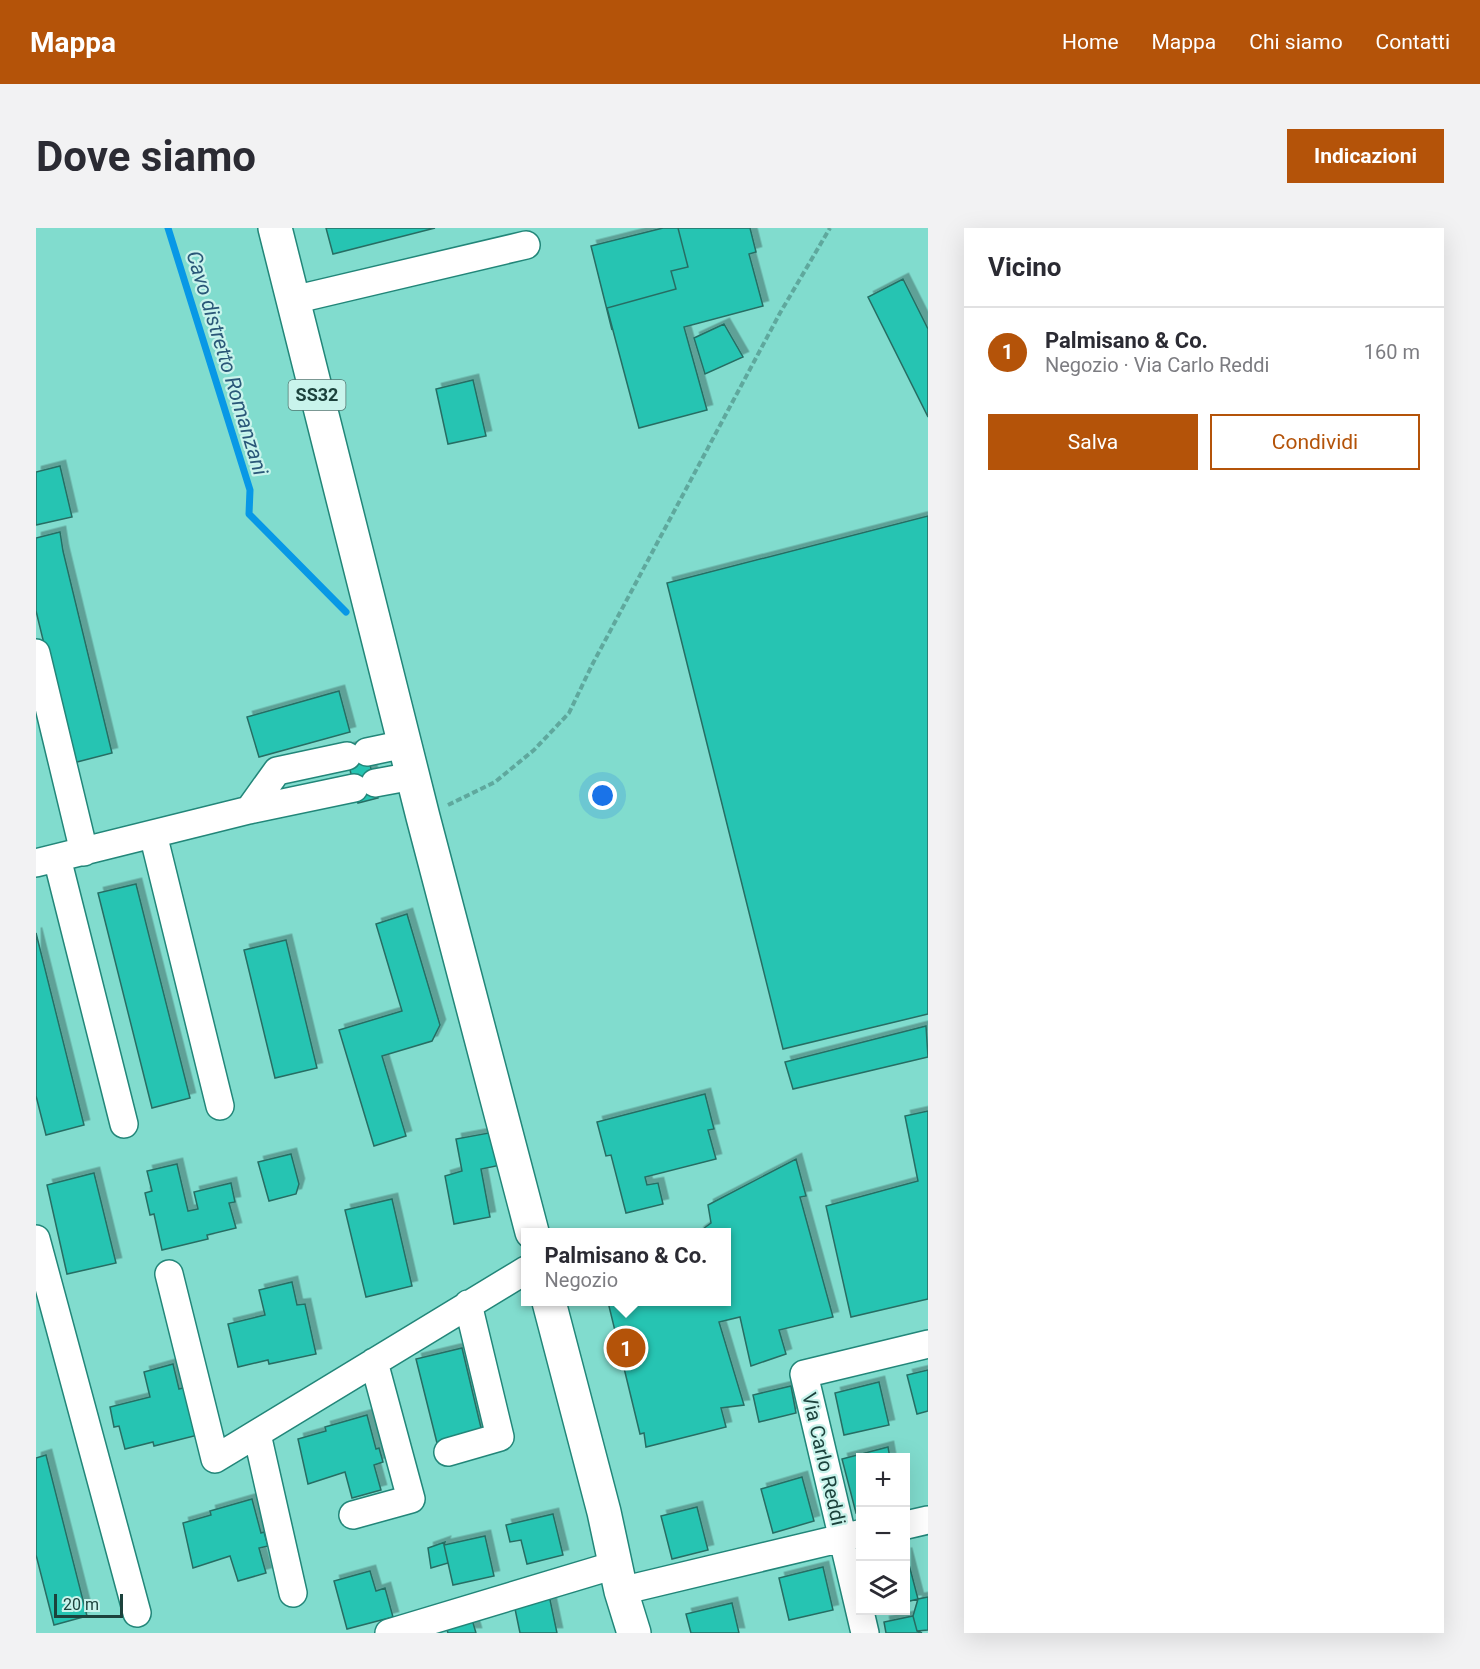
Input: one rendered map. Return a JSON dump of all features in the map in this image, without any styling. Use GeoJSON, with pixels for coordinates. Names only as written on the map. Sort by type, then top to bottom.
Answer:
{"type":"FeatureCollection","features":[{"type":"Feature","properties":{"kind":"main road","name":"SS32"},"geometry":{"type":"LineString","coordinates":[[275,228],[405,744]]}},
{"type":"Feature","properties":{"kind":"main road"},"geometry":{"type":"LineString","coordinates":[[405,744],[531,1228]]}},
{"type":"Feature","properties":{"kind":"main road"},"geometry":{"type":"LineString","coordinates":[[550,1306],[633,1632]]}},
{"type":"Feature","properties":{"kind":"street"},"geometry":{"type":"LineString","coordinates":[[293,300],[526,245]]}},
{"type":"Feature","properties":{"kind":"street"},"geometry":{"type":"LineString","coordinates":[[36,653],[84,852]]}},
{"type":"Feature","properties":{"kind":"street"},"geometry":{"type":"LineString","coordinates":[[249,810],[277,771],[405,744]]}},
{"type":"Feature","properties":{"kind":"street"},"geometry":{"type":"LineString","coordinates":[[124,1124],[47,861],[249,810],[413,776]]}},
{"type":"Feature","properties":{"kind":"street"},"geometry":{"type":"LineString","coordinates":[[153,834],[220,1106]]}},
{"type":"Feature","properties":{"kind":"street"},"geometry":{"type":"LineString","coordinates":[[38,1256],[137,1613]]}},
{"type":"Feature","properties":{"kind":"street"},"geometry":{"type":"LineString","coordinates":[[170,1274],[215,1459],[521,1272]]}},
{"type":"Feature","properties":{"kind":"street"},"geometry":{"type":"LineString","coordinates":[[448,1452],[500,1437],[468,1304]]}},
{"type":"Feature","properties":{"kind":"street","name":"Via Carlo Reddi"},"geometry":{"type":"LineString","coordinates":[[865,1633],[851,1536],[804,1374],[928,1344]]}},
{"type":"Feature","properties":{"kind":"street"},"geometry":{"type":"LineString","coordinates":[[353,1515],[411,1499],[374,1362]]}},
{"type":"Feature","properties":{"kind":"street"},"geometry":{"type":"LineString","coordinates":[[256,1434],[293,1593]]}},
{"type":"Feature","properties":{"kind":"street"},"geometry":{"type":"LineString","coordinates":[[910,1524],[928,1520]]}},
{"type":"Feature","properties":{"kind":"street"},"geometry":{"type":"LineString","coordinates":[[389,1633],[618,1578],[851,1536]]}},
{"type":"Feature","properties":{"kind":"path"},"geometry":{"type":"LineString","coordinates":[[423,817],[495,782],[534,750],[569,713],[592,665],[775,323],[830,228]]}},
{"type":"Feature","properties":{"kind":"building"},"geometry":{"type":"Polygon","coordinates":[[[326,228],[435,228],[333,254],[326,228]]]}},
{"type":"Feature","properties":{"kind":"building"},"geometry":{"type":"Polygon","coordinates":[[[663,228],[678,228],[688,267],[671,271],[676,289],[607,308],[612,330],[591,246],[663,228]]]}},
{"type":"Feature","properties":{"kind":"building"},"geometry":{"type":"Polygon","coordinates":[[[678,228],[750,228],[756,252],[749,254],[763,306],[684,327],[707,410],[639,428],[607,308],[676,289],[671,271],[688,267],[678,228]]]}},
{"type":"Feature","properties":{"kind":"building"},"geometry":{"type":"Polygon","coordinates":[[[903,279],[928,329],[928,417],[868,297],[903,279]]]}},
{"type":"Feature","properties":{"kind":"building"},"geometry":{"type":"Polygon","coordinates":[[[724,324],[743,357],[705,374],[694,338],[724,324]]]}},
{"type":"Feature","properties":{"kind":"building"},"geometry":{"type":"Polygon","coordinates":[[[473,380],[486,436],[448,444],[436,389],[473,380]]]}},
{"type":"Feature","properties":{"kind":"building"},"geometry":{"type":"Polygon","coordinates":[[[60,466],[72,517],[36,525],[36,472],[60,466]]]}},
{"type":"Feature","properties":{"kind":"building"},"geometry":{"type":"Polygon","coordinates":[[[928,516],[928,1014],[783,1049],[667,583],[928,516]]]}},
{"type":"Feature","properties":{"kind":"building"},"geometry":{"type":"Polygon","coordinates":[[[60,532],[112,753],[73,763],[36,611],[36,538],[60,532]]]}},
{"type":"Feature","properties":{"kind":"building"},"geometry":{"type":"Polygon","coordinates":[[[339,691],[350,732],[259,757],[247,717],[339,691]]]}},
{"type":"Feature","properties":{"kind":"building"},"geometry":{"type":"Polygon","coordinates":[[[365,744],[378,798],[358,803],[345,749],[365,744]]]}},
{"type":"Feature","properties":{"kind":"building"},"geometry":{"type":"Polygon","coordinates":[[[136,884],[190,1098],[152,1108],[98,893],[136,884]]]}},
{"type":"Feature","properties":{"kind":"building"},"geometry":{"type":"Polygon","coordinates":[[[407,914],[440,1025],[432,1041],[382,1056],[406,1136],[374,1146],[339,1030],[402,1011],[376,924],[407,914]]]}},
{"type":"Feature","properties":{"kind":"building"},"geometry":{"type":"Polygon","coordinates":[[[36,933],[84,1125],[46,1135],[36,1096],[36,933]]]}},
{"type":"Feature","properties":{"kind":"building"},"geometry":{"type":"Polygon","coordinates":[[[286,940],[317,1068],[275,1078],[244,950],[286,940]]]}},
{"type":"Feature","properties":{"kind":"building"},"geometry":{"type":"Polygon","coordinates":[[[926,1026],[928,1057],[793,1089],[785,1062],[926,1026]]]}},
{"type":"Feature","properties":{"kind":"building"},"geometry":{"type":"Polygon","coordinates":[[[705,1094],[714,1129],[708,1130],[716,1159],[645,1177],[647,1185],[658,1183],[663,1204],[626,1213],[611,1155],[606,1156],[597,1122],[705,1094]]]}},
{"type":"Feature","properties":{"kind":"building"},"geometry":{"type":"Polygon","coordinates":[[[928,1111],[928,1299],[851,1317],[826,1206],[918,1181],[905,1116],[928,1111]]]}},
{"type":"Feature","properties":{"kind":"building"},"geometry":{"type":"Polygon","coordinates":[[[494,1132],[501,1165],[481,1169],[490,1217],[454,1224],[445,1176],[462,1171],[456,1139],[494,1132]]]}},
{"type":"Feature","properties":{"kind":"building"},"geometry":{"type":"Polygon","coordinates":[[[291,1154],[299,1184],[296,1194],[269,1201],[258,1162],[291,1154]]]}},
{"type":"Feature","properties":{"kind":"building"},"geometry":{"type":"Polygon","coordinates":[[[796,1159],[806,1196],[800,1197],[833,1317],[779,1330],[786,1354],[751,1366],[740,1317],[719,1322],[744,1405],[721,1408],[726,1427],[646,1447],[644,1433],[640,1434],[609,1306],[731,1306],[731,1228],[704,1228],[711,1223],[708,1205],[796,1159]]]}},
{"type":"Feature","properties":{"kind":"building"},"geometry":{"type":"Polygon","coordinates":[[[177,1164],[188,1211],[198,1209],[194,1192],[231,1183],[235,1202],[229,1203],[236,1228],[207,1235],[208,1239],[162,1250],[154,1214],[150,1215],[145,1193],[152,1191],[147,1171],[177,1164]]]}},
{"type":"Feature","properties":{"kind":"building"},"geometry":{"type":"Polygon","coordinates":[[[94,1173],[116,1263],[67,1274],[47,1185],[94,1173]]]}},
{"type":"Feature","properties":{"kind":"building"},"geometry":{"type":"Polygon","coordinates":[[[392,1199],[412,1286],[366,1297],[345,1210],[392,1199]]]}},
{"type":"Feature","properties":{"kind":"building"},"geometry":{"type":"Polygon","coordinates":[[[292,1282],[297,1305],[305,1304],[316,1354],[269,1364],[268,1360],[238,1367],[228,1324],[265,1315],[259,1290],[292,1282]]]}},
{"type":"Feature","properties":{"kind":"building"},"geometry":{"type":"Polygon","coordinates":[[[462,1348],[482,1432],[437,1443],[416,1359],[462,1348]]]}},
{"type":"Feature","properties":{"kind":"building"},"geometry":{"type":"Polygon","coordinates":[[[173,1364],[179,1389],[190,1386],[198,1435],[154,1446],[153,1442],[125,1449],[119,1426],[114,1427],[110,1407],[150,1397],[144,1372],[173,1364]]]}},
{"type":"Feature","properties":{"kind":"building"},"geometry":{"type":"Polygon","coordinates":[[[928,1370],[928,1411],[917,1414],[907,1375],[928,1370]]]}},
{"type":"Feature","properties":{"kind":"building"},"geometry":{"type":"Polygon","coordinates":[[[879,1382],[889,1425],[844,1435],[835,1393],[879,1382]]]}},
{"type":"Feature","properties":{"kind":"building"},"geometry":{"type":"Polygon","coordinates":[[[791,1386],[796,1413],[759,1422],[753,1395],[791,1386]]]}},
{"type":"Feature","properties":{"kind":"building"},"geometry":{"type":"Polygon","coordinates":[[[367,1415],[376,1449],[379,1448],[383,1462],[374,1465],[381,1490],[352,1498],[345,1472],[308,1484],[298,1439],[326,1431],[325,1427],[367,1415]]]}},
{"type":"Feature","properties":{"kind":"building"},"geometry":{"type":"Polygon","coordinates":[[[888,1447],[889,1453],[865,1453],[888,1447]]]}},
{"type":"Feature","properties":{"kind":"building"},"geometry":{"type":"Polygon","coordinates":[[[46,1455],[87,1616],[54,1625],[36,1555],[36,1458],[46,1455]]]}},
{"type":"Feature","properties":{"kind":"building"},"geometry":{"type":"Polygon","coordinates":[[[856,1455],[856,1513],[842,1459],[856,1455]]]}},
{"type":"Feature","properties":{"kind":"building"},"geometry":{"type":"Polygon","coordinates":[[[802,1477],[814,1521],[773,1533],[761,1489],[802,1477]]]}},
{"type":"Feature","properties":{"kind":"building"},"geometry":{"type":"Polygon","coordinates":[[[252,1499],[261,1533],[264,1532],[268,1546],[259,1548],[266,1573],[238,1581],[230,1556],[193,1568],[183,1523],[211,1515],[210,1511],[252,1499]]]}},
{"type":"Feature","properties":{"kind":"building"},"geometry":{"type":"Polygon","coordinates":[[[697,1507],[708,1550],[672,1559],[661,1516],[697,1507]]]}},
{"type":"Feature","properties":{"kind":"building"},"geometry":{"type":"Polygon","coordinates":[[[553,1514],[563,1555],[527,1564],[521,1540],[510,1542],[506,1525],[553,1514]]]}},
{"type":"Feature","properties":{"kind":"building"},"geometry":{"type":"Polygon","coordinates":[[[485,1536],[494,1576],[453,1585],[444,1545],[485,1536]]]}},
{"type":"Feature","properties":{"kind":"building"},"geometry":{"type":"Polygon","coordinates":[[[445,1542],[448,1563],[431,1568],[428,1548],[445,1542]]]}},
{"type":"Feature","properties":{"kind":"building"},"geometry":{"type":"Polygon","coordinates":[[[823,1567],[833,1610],[789,1620],[779,1578],[823,1567]]]}},
{"type":"Feature","properties":{"kind":"building"},"geometry":{"type":"Polygon","coordinates":[[[910,1568],[918,1599],[910,1601],[910,1568]]]}},
{"type":"Feature","properties":{"kind":"building"},"geometry":{"type":"Polygon","coordinates":[[[370,1571],[376,1591],[385,1588],[393,1617],[347,1629],[334,1581],[370,1571]]]}},
{"type":"Feature","properties":{"kind":"building"},"geometry":{"type":"Polygon","coordinates":[[[549,1595],[557,1633],[520,1633],[514,1604],[549,1595]]]}},
{"type":"Feature","properties":{"kind":"building"},"geometry":{"type":"Polygon","coordinates":[[[928,1597],[928,1630],[917,1631],[913,1616],[918,1599],[928,1597]]]}},
{"type":"Feature","properties":{"kind":"building"},"geometry":{"type":"Polygon","coordinates":[[[732,1603],[739,1633],[691,1633],[686,1614],[732,1603]]]}},
{"type":"Feature","properties":{"kind":"building"},"geometry":{"type":"Polygon","coordinates":[[[471,1616],[476,1633],[448,1633],[445,1623],[471,1616]]]}},
{"type":"Feature","properties":{"kind":"building"},"geometry":{"type":"Polygon","coordinates":[[[913,1616],[917,1631],[922,1633],[886,1633],[884,1622],[913,1616]]]}},
{"type":"Feature","properties":{"kind":"waterway","name":"Cavo distretto Romanzani"},"geometry":{"type":"LineString","coordinates":[[168,228],[250,490],[249,514],[346,612]]}},
{"type":"Feature","properties":{"kind":"place","name":"Palmisano & Co."},"geometry":{"type":"Point","coordinates":[626,1348]}}]}
